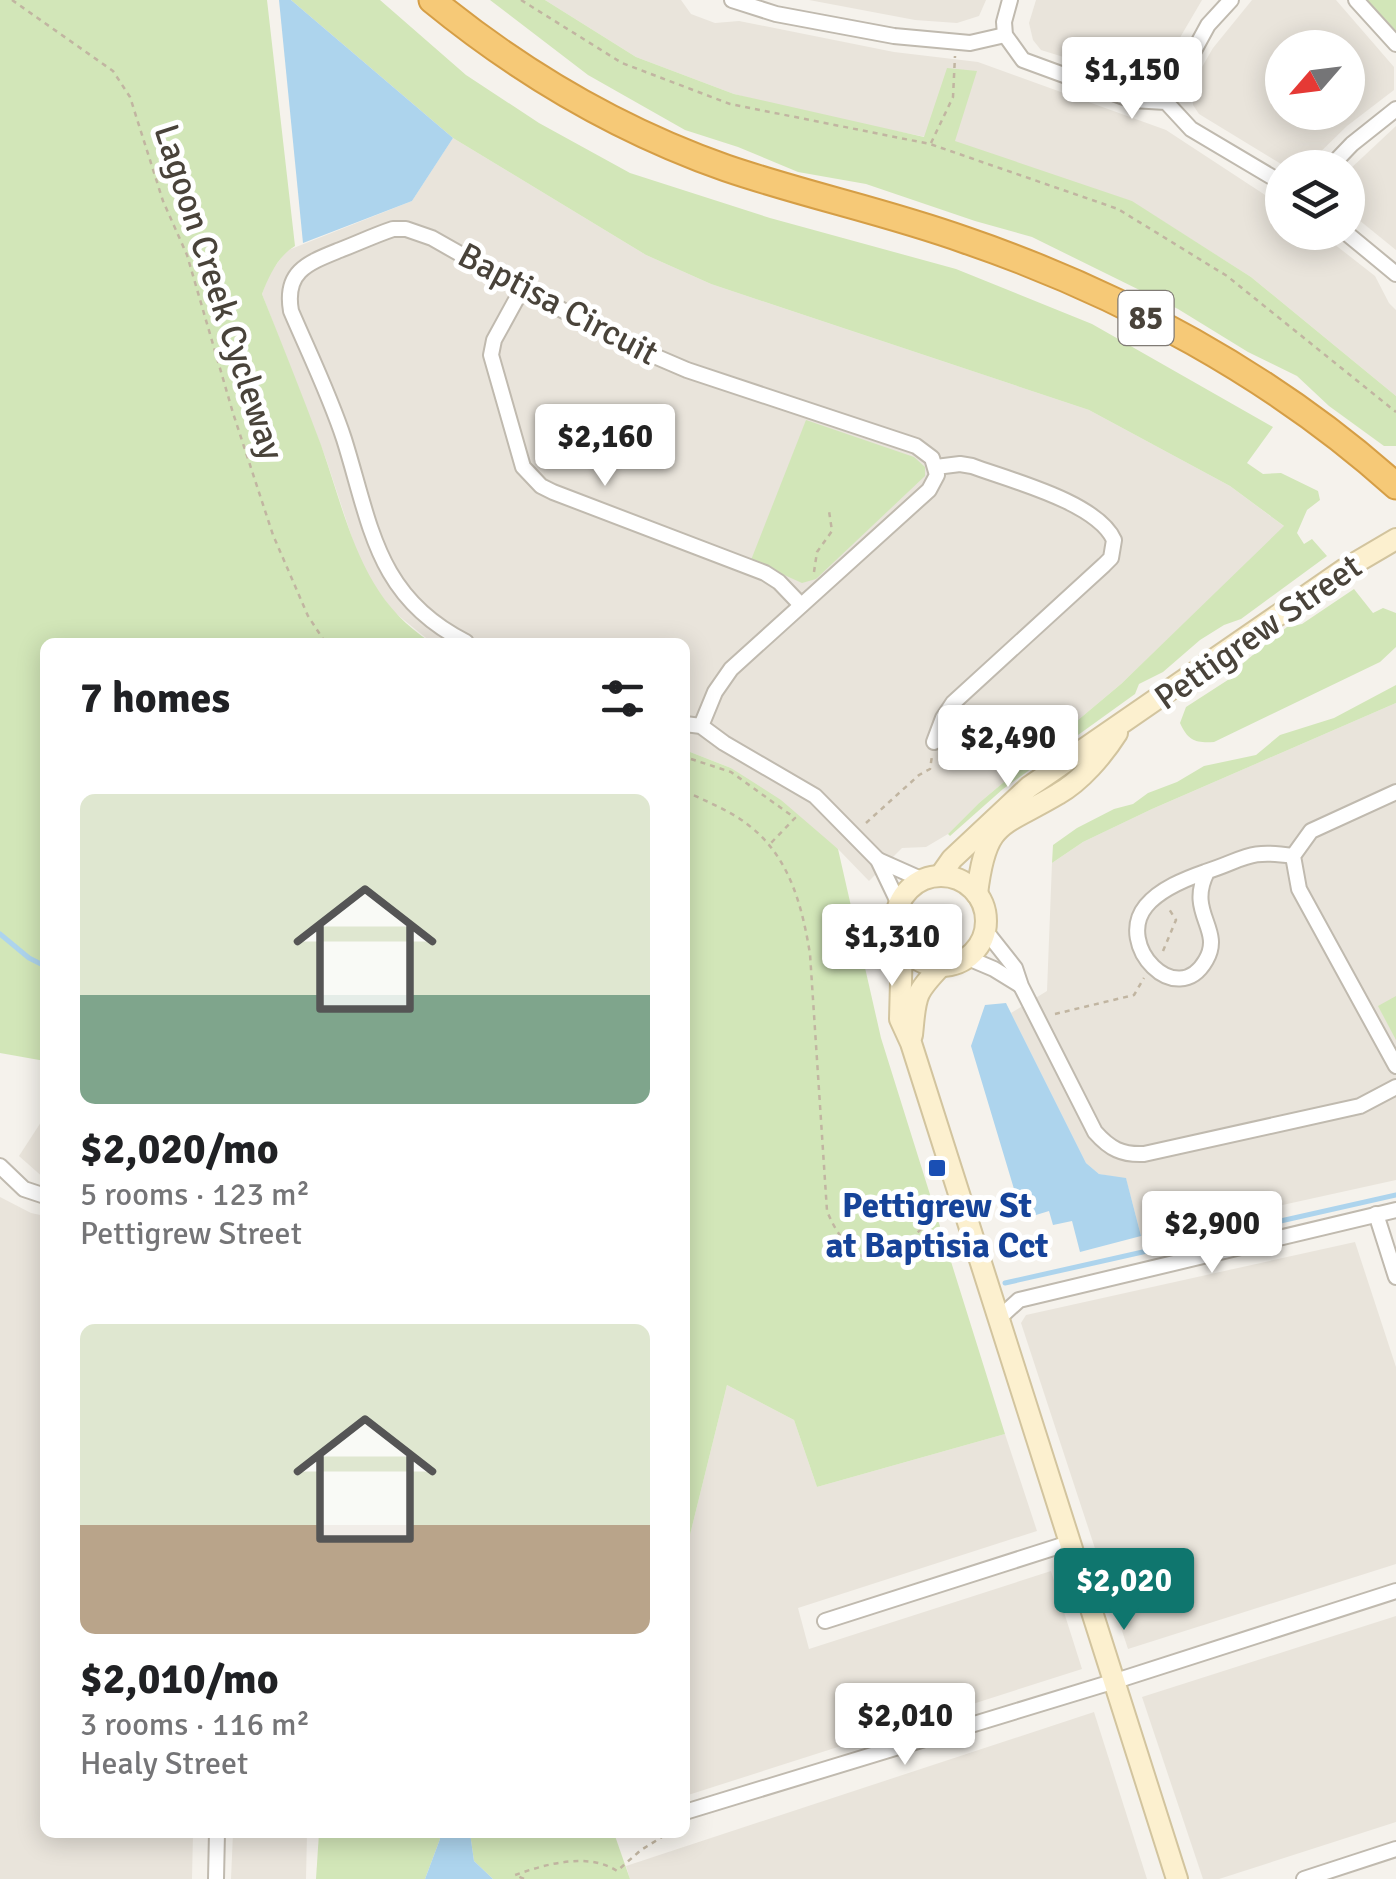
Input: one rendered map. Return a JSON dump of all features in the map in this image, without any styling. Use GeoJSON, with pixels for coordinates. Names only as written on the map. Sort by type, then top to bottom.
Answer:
{"type":"FeatureCollection","features":[{"type":"Feature","properties":{"kind":"highway","name":"85"},"geometry":{"type":"LineString","coordinates":[[410,0],[493,65],[566,111],[631,144],[728,181],[839,210],[864,211]]}},
{"type":"Feature","properties":{"kind":"highway","name":"85"},"geometry":{"type":"LineString","coordinates":[[432,0],[546,83],[636,130],[727,168],[964,239],[1107,297],[1242,372],[1312,420],[1396,486]]}},
{"type":"Feature","properties":{"kind":"main road","name":"Pettigrew Street"},"geometry":{"type":"LineString","coordinates":[[932,878],[1012,801],[1104,733],[1120,727],[1345,570],[1396,539]]}},
{"type":"Feature","properties":{"kind":"main road","name":"Pettigrew Street"},"geometry":{"type":"LineString","coordinates":[[977,894],[982,859],[994,834],[1018,813],[1073,784],[1120,727]]}},
{"type":"Feature","properties":{"kind":"main road"},"geometry":{"type":"LineString","coordinates":[[902,944],[926,964],[940,966],[968,958],[985,930],[983,905],[977,894],[954,878],[932,878],[913,886],[900,904],[896,918],[902,944],[900,1019],[1176,1879]]}},
{"type":"Feature","properties":{"kind":"main road"},"geometry":{"type":"LineString","coordinates":[[911,1044],[914,1001],[940,966]]}},
{"type":"Feature","properties":{"kind":"street"},"geometry":{"type":"LineString","coordinates":[[732,0],[792,18],[894,36],[970,43],[1005,35]]}},
{"type":"Feature","properties":{"kind":"street"},"geometry":{"type":"LineString","coordinates":[[1010,0],[1005,35],[1013,50],[1035,66],[1132,100],[1166,102],[1192,129],[1265,173]]}},
{"type":"Feature","properties":{"kind":"street"},"geometry":{"type":"LineString","coordinates":[[1166,102],[1208,25],[1232,0]]}},
{"type":"Feature","properties":{"kind":"street"},"geometry":{"type":"LineString","coordinates":[[1356,0],[1396,44]]}},
{"type":"Feature","properties":{"kind":"street"},"geometry":{"type":"LineString","coordinates":[[1346,150],[1396,109]]}},
{"type":"Feature","properties":{"kind":"street","name":"Baptisa Circuit"},"geometry":{"type":"LineString","coordinates":[[459,638],[434,623],[415,605],[380,556],[367,527],[344,438],[289,296],[292,282],[310,262],[381,233],[406,228],[432,238],[631,346],[688,370],[916,446],[932,458],[936,467]]}},
{"type":"Feature","properties":{"kind":"street"},"geometry":{"type":"LineString","coordinates":[[1365,248],[1396,274]]}},
{"type":"Feature","properties":{"kind":"street"},"geometry":{"type":"LineString","coordinates":[[522,290],[494,340],[491,356],[516,450],[530,477],[553,492],[764,573],[801,605]]}},
{"type":"Feature","properties":{"kind":"street"},"geometry":{"type":"LineString","coordinates":[[900,904],[878,860],[815,796],[693,725],[721,680],[935,484],[936,467],[960,464],[1051,494],[1100,522],[1114,540],[1111,558],[1104,566],[953,704],[942,718],[934,742]]}},
{"type":"Feature","properties":{"kind":"street"},"geometry":{"type":"LineString","coordinates":[[1396,792],[1310,832],[1294,856],[1294,873],[1300,889],[1396,1066]]}},
{"type":"Feature","properties":{"kind":"street"},"geometry":{"type":"LineString","coordinates":[[1207,872],[1198,894],[1210,935],[1207,958],[1192,974],[1182,978],[1160,975],[1151,968],[1140,948],[1139,918],[1144,908],[1192,876],[1256,852],[1294,856]]}},
{"type":"Feature","properties":{"kind":"street"},"geometry":{"type":"LineString","coordinates":[[878,860],[932,878]]}},
{"type":"Feature","properties":{"kind":"street"},"geometry":{"type":"LineString","coordinates":[[985,930],[1015,968],[1095,1132],[1116,1151],[1128,1155],[1360,1106],[1396,1087]]}},
{"type":"Feature","properties":{"kind":"street"},"geometry":{"type":"LineString","coordinates":[[968,958],[994,968],[1021,986]]}},
{"type":"Feature","properties":{"kind":"street"},"geometry":{"type":"LineString","coordinates":[[0,1166],[24,1189],[40,1194]]}},
{"type":"Feature","properties":{"kind":"street"},"geometry":{"type":"LineString","coordinates":[[997,1320],[1018,1300],[1396,1210]]}},
{"type":"Feature","properties":{"kind":"street"},"geometry":{"type":"LineString","coordinates":[[1376,1214],[1396,1277]]}},
{"type":"Feature","properties":{"kind":"street"},"geometry":{"type":"LineString","coordinates":[[825,1621],[1069,1543]]}},
{"type":"Feature","properties":{"kind":"street"},"geometry":{"type":"LineString","coordinates":[[690,1810],[1113,1682],[1396,1590]]}},
{"type":"Feature","properties":{"kind":"street"},"geometry":{"type":"LineString","coordinates":[[216,1879],[217,1838]]}},
{"type":"Feature","properties":{"kind":"street"},"geometry":{"type":"LineString","coordinates":[[1304,1879],[1396,1849]]}},
{"type":"Feature","properties":{"kind":"path","name":"Lagoon Creek Cycleway"},"geometry":{"type":"LineString","coordinates":[[12,0],[113,71],[130,98],[163,201],[187,255],[273,535],[308,616],[322,638]]}},
{"type":"Feature","properties":{"kind":"path"},"geometry":{"type":"LineString","coordinates":[[520,0],[622,63],[730,104],[930,144],[1118,209],[1227,276],[1396,412]]}},
{"type":"Feature","properties":{"kind":"path"},"geometry":{"type":"LineString","coordinates":[[930,144],[952,97],[956,42]]}},
{"type":"Feature","properties":{"kind":"path"},"geometry":{"type":"LineString","coordinates":[[790,592],[815,570],[817,552],[834,525],[830,511]]}},
{"type":"Feature","properties":{"kind":"path"},"geometry":{"type":"LineString","coordinates":[[865,824],[918,775],[930,770],[934,742]]}},
{"type":"Feature","properties":{"kind":"path"},"geometry":{"type":"LineString","coordinates":[[691,759],[730,772],[796,818],[769,845]]}},
{"type":"Feature","properties":{"kind":"path"},"geometry":{"type":"LineString","coordinates":[[690,794],[747,823],[769,845],[795,887],[804,914],[827,1211],[834,1230],[848,1247],[866,1259],[971,1238]]}},
{"type":"Feature","properties":{"kind":"path"},"geometry":{"type":"LineString","coordinates":[[1039,1019],[1134,995],[1164,949],[1176,920],[1160,894]]}},
{"type":"Feature","properties":{"kind":"path"},"geometry":{"type":"LineString","coordinates":[[893,1255],[928,1222],[961,1206]]}},
{"type":"Feature","properties":{"kind":"path"},"geometry":{"type":"LineString","coordinates":[[514,1877],[540,1866],[584,1860],[617,1871],[661,1838]]}},
{"type":"Feature","properties":{"kind":"path"},"geometry":{"type":"LineString","coordinates":[[514,1877],[524,1879]]}},
{"type":"Feature","properties":{"kind":"shaded area"},"geometry":{"type":"Polygon","coordinates":[[[545,0],[681,0],[691,14],[715,23],[739,21],[894,52],[978,62],[1166,130],[1265,195],[1265,250],[1342,250],[1375,276],[1396,310],[1396,396],[1251,277],[1131,201],[931,138],[734,94],[636,57],[545,0]]]}},
{"type":"Feature","properties":{"kind":"shaded area"},"geometry":{"type":"Polygon","coordinates":[[[809,0],[986,0],[979,16],[957,23],[915,20],[809,0]]]}},
{"type":"Feature","properties":{"kind":"shaded area"},"geometry":{"type":"Polygon","coordinates":[[[1036,0],[1202,0],[1161,70],[1148,78],[1134,79],[1041,50],[1033,40],[1029,23],[1036,0]]]}},
{"type":"Feature","properties":{"kind":"shaded area"},"geometry":{"type":"Polygon","coordinates":[[[1252,0],[1336,0],[1362,30],[1265,30],[1265,130],[1343,130],[1322,150],[1265,150],[1265,154],[1199,114],[1193,105],[1191,86],[1213,48],[1252,0]]]}},
{"type":"Feature","properties":{"kind":"shaded area"},"geometry":{"type":"Polygon","coordinates":[[[1365,34],[1394,67],[1394,90],[1365,112],[1365,34]]]}},
{"type":"Feature","properties":{"kind":"shaded area"},"geometry":{"type":"Polygon","coordinates":[[[1396,126],[1396,250],[1365,225],[1365,155],[1396,126]]]}},
{"type":"Feature","properties":{"kind":"shaded area"},"geometry":{"type":"Polygon","coordinates":[[[453,138],[646,255],[711,284],[1089,410],[1230,486],[1285,527],[1121,684],[979,803],[948,834],[926,847],[902,848],[869,881],[838,849],[731,768],[690,752],[690,638],[426,638],[394,612],[372,583],[357,553],[326,459],[262,294],[269,275],[286,251],[412,201],[453,138]]]}},
{"type":"Feature","properties":{"kind":"shaded area"},"geometry":{"type":"Polygon","coordinates":[[[1396,703],[1396,1180],[1141,1236],[1126,1179],[1099,1174],[1086,1163],[1011,1013],[1047,991],[1052,863],[1083,842],[1152,809],[1396,703]]]}},
{"type":"Feature","properties":{"kind":"shaded area"},"geometry":{"type":"Polygon","coordinates":[[[40,1124],[40,1175],[19,1156],[40,1124]]]}},
{"type":"Feature","properties":{"kind":"shaded area"},"geometry":{"type":"Polygon","coordinates":[[[0,1197],[40,1215],[40,1838],[193,1838],[192,1879],[0,1879],[0,1197]]]}},
{"type":"Feature","properties":{"kind":"shaded area"},"geometry":{"type":"Polygon","coordinates":[[[1355,1242],[1396,1367],[1396,1564],[1128,1649],[1021,1323],[1026,1315],[1355,1242]]]}},
{"type":"Feature","properties":{"kind":"shaded area"},"geometry":{"type":"Polygon","coordinates":[[[727,1385],[794,1420],[817,1487],[1005,1434],[1037,1531],[798,1608],[809,1649],[1051,1571],[1082,1669],[690,1794],[690,1535],[727,1385]]]}},
{"type":"Feature","properties":{"kind":"shaded area"},"geometry":{"type":"Polygon","coordinates":[[[1396,1616],[1396,1822],[1219,1879],[1203,1879],[1142,1697],[1396,1616]]]}},
{"type":"Feature","properties":{"kind":"shaded area"},"geometry":{"type":"Polygon","coordinates":[[[1094,1712],[1147,1879],[630,1879],[626,1866],[1094,1712]]]}},
{"type":"Feature","properties":{"kind":"shaded area"},"geometry":{"type":"Polygon","coordinates":[[[233,1838],[307,1838],[306,1879],[231,1879],[233,1838]]]}},
{"type":"Feature","properties":{"kind":"green space"},"geometry":{"type":"Polygon","coordinates":[[[0,0],[267,0],[295,246],[279,261],[262,294],[359,554],[388,603],[426,638],[40,638],[40,1060],[0,1053],[0,0]]]}},
{"type":"Feature","properties":{"kind":"green space"},"geometry":{"type":"Polygon","coordinates":[[[291,0],[380,0],[466,75],[539,123],[630,173],[770,218],[956,269],[1092,324],[1273,427],[1247,463],[1263,474],[1281,473],[1318,491],[1320,500],[1307,510],[1297,533],[1304,544],[1312,539],[1327,556],[1241,619],[1200,640],[1163,672],[1139,684],[1135,694],[1003,789],[950,836],[979,803],[1121,684],[1284,526],[1230,486],[1089,410],[711,284],[646,255],[453,138],[291,0]]]}},
{"type":"Feature","properties":{"kind":"green space"},"geometry":{"type":"Polygon","coordinates":[[[490,0],[545,0],[636,57],[734,94],[924,137],[947,68],[977,71],[955,141],[1132,201],[1251,277],[1396,396],[1396,446],[1384,446],[1329,406],[1297,376],[1248,352],[1178,309],[1032,237],[866,184],[798,172],[685,130],[588,75],[490,0]]]}},
{"type":"Feature","properties":{"kind":"green space"},"geometry":{"type":"Polygon","coordinates":[[[1367,0],[1396,0],[1396,31],[1367,0]]]}},
{"type":"Feature","properties":{"kind":"green space"},"geometry":{"type":"Polygon","coordinates":[[[806,420],[914,457],[925,467],[925,476],[816,579],[802,583],[751,560],[806,420]]]}},
{"type":"Feature","properties":{"kind":"green space"},"geometry":{"type":"Polygon","coordinates":[[[1354,589],[1373,613],[1383,608],[1396,613],[1396,647],[1380,662],[1214,742],[1197,741],[1186,734],[1180,723],[1186,707],[1234,676],[1242,664],[1287,627],[1302,624],[1354,589]]]}},
{"type":"Feature","properties":{"kind":"green space"},"geometry":{"type":"Polygon","coordinates":[[[1396,685],[1396,703],[1152,809],[1083,842],[1052,863],[1053,845],[1077,828],[1133,804],[1204,766],[1256,755],[1280,735],[1334,718],[1396,685]]]}},
{"type":"Feature","properties":{"kind":"green space"},"geometry":{"type":"Polygon","coordinates":[[[690,752],[731,768],[781,800],[838,849],[881,1038],[1005,1434],[817,1487],[794,1420],[727,1385],[690,1535],[690,752]]]}},
{"type":"Feature","properties":{"kind":"green space"},"geometry":{"type":"Polygon","coordinates":[[[1396,996],[1396,1040],[1378,1006],[1396,996]]]}},
{"type":"Feature","properties":{"kind":"green space"},"geometry":{"type":"Polygon","coordinates":[[[319,1838],[440,1839],[425,1879],[316,1879],[319,1838]]]}},
{"type":"Feature","properties":{"kind":"green space"},"geometry":{"type":"Polygon","coordinates":[[[471,1838],[616,1838],[630,1879],[493,1879],[474,1861],[471,1838]]]}},
{"type":"Feature","properties":{"kind":"water"},"geometry":{"type":"Polygon","coordinates":[[[279,0],[291,0],[453,138],[412,201],[303,243],[279,0]]]}},
{"type":"Feature","properties":{"kind":"water"},"geometry":{"type":"Polygon","coordinates":[[[1006,1003],[1086,1163],[1099,1174],[1126,1178],[1141,1236],[1080,1252],[1072,1221],[1053,1225],[1049,1211],[1023,1219],[971,1046],[985,1005],[1006,1003]]]}},
{"type":"Feature","properties":{"kind":"water"},"geometry":{"type":"Polygon","coordinates":[[[471,1838],[474,1861],[493,1879],[425,1879],[440,1839],[471,1838]]]}},
{"type":"Feature","properties":{"kind":"waterway"},"geometry":{"type":"LineString","coordinates":[[0,934],[40,964]]}},
{"type":"Feature","properties":{"kind":"waterway"},"geometry":{"type":"LineString","coordinates":[[1005,1283],[1396,1195]]}},
{"type":"Feature","properties":{"kind":"place","name":"Pettigrew St at Baptisia Cct"},"geometry":{"type":"Point","coordinates":[937,1168]}}]}
